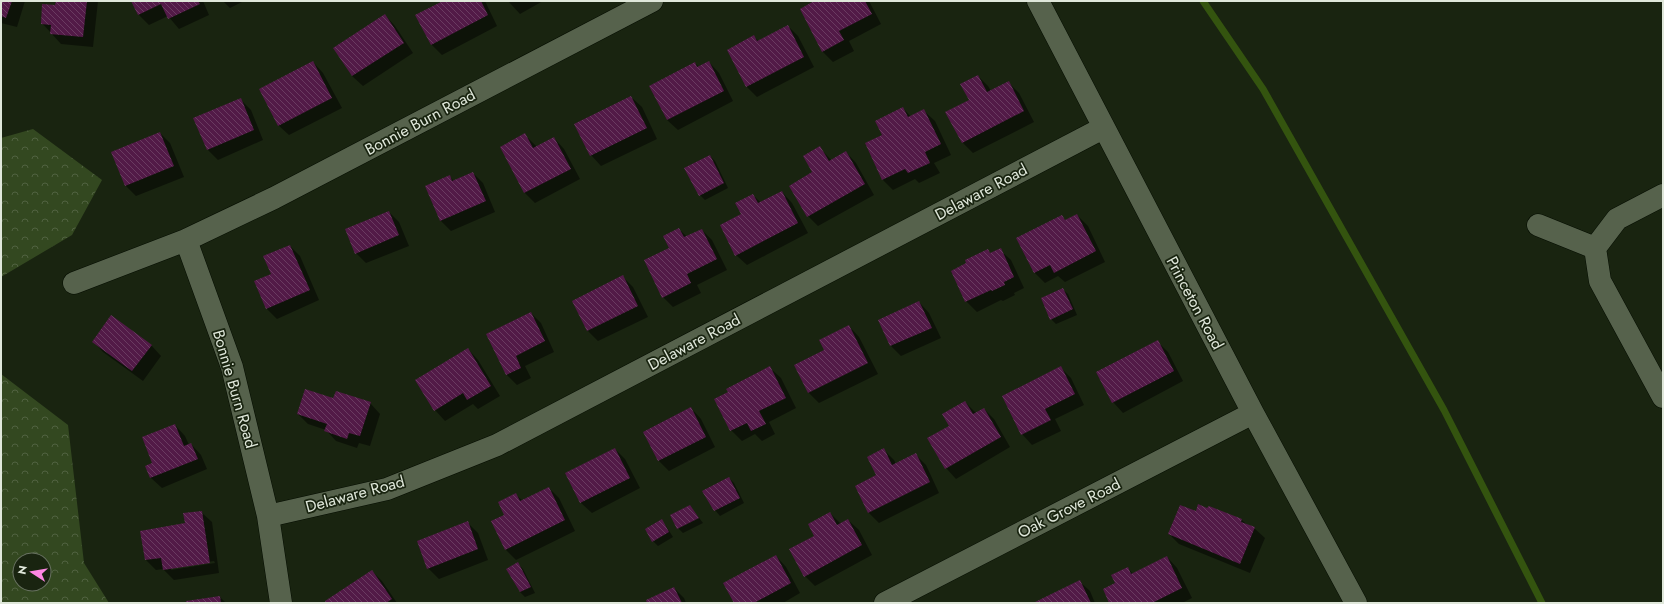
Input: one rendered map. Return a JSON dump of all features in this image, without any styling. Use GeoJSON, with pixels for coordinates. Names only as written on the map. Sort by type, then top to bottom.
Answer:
{"type":"FeatureCollection","features":[{"type":"Feature","properties":{"kind":"street","name":"Bonnie Burn Road"},"geometry":{"type":"LineString","coordinates":[[74,283],[186,240],[274,198],[652,1]]}},
{"type":"Feature","properties":{"kind":"street","name":"Princeton Road"},"geometry":{"type":"LineString","coordinates":[[1038,1],[1253,413],[1356,603]]}},
{"type":"Feature","properties":{"kind":"street","name":"Delaware Road"},"geometry":{"type":"LineString","coordinates":[[268,516],[387,489],[497,445],[1103,128]]}},
{"type":"Feature","properties":{"kind":"street"},"geometry":{"type":"LineString","coordinates":[[1663,194],[1617,219],[1595,248],[1600,281],[1663,397]]}},
{"type":"Feature","properties":{"kind":"street"},"geometry":{"type":"LineString","coordinates":[[1538,226],[1595,248]]}},
{"type":"Feature","properties":{"kind":"street","name":"Bonnie Burn Road"},"geometry":{"type":"LineString","coordinates":[[186,240],[232,367],[268,516]]}},
{"type":"Feature","properties":{"kind":"street","name":"Oak Grove Road"},"geometry":{"type":"LineString","coordinates":[[885,603],[1253,413]]}},
{"type":"Feature","properties":{"kind":"street"},"geometry":{"type":"LineString","coordinates":[[268,516],[281,603]]}},
{"type":"Feature","properties":{"kind":"green space"},"geometry":{"type":"Polygon","coordinates":[[[33,129],[102,180],[72,235],[1,277],[1,138],[33,129]]]}},
{"type":"Feature","properties":{"kind":"green space"},"geometry":{"type":"Polygon","coordinates":[[[1,374],[68,425],[84,563],[109,603],[1,603],[1,374]]]}},
{"type":"Feature","properties":{"kind":"building"},"geometry":{"type":"Polygon","coordinates":[[[1,1],[12,1],[6,18],[1,16],[1,1]]]}},
{"type":"Feature","properties":{"kind":"building"},"geometry":{"type":"Polygon","coordinates":[[[56,1],[87,1],[83,37],[50,34],[51,25],[41,24],[42,4],[55,5],[56,1]]]}},
{"type":"Feature","properties":{"kind":"building"},"geometry":{"type":"Polygon","coordinates":[[[131,1],[198,1],[200,4],[168,19],[161,4],[138,15],[131,1]]]}},
{"type":"Feature","properties":{"kind":"building"},"geometry":{"type":"Polygon","coordinates":[[[443,1],[481,1],[488,15],[431,45],[415,15],[443,1]]]}},
{"type":"Feature","properties":{"kind":"building"},"geometry":{"type":"Polygon","coordinates":[[[814,1],[865,1],[872,14],[839,31],[844,40],[822,52],[800,9],[814,1]]]}},
{"type":"Feature","properties":{"kind":"building"},"geometry":{"type":"Polygon","coordinates":[[[385,14],[404,43],[352,76],[333,48],[385,14]]]}},
{"type":"Feature","properties":{"kind":"building"},"geometry":{"type":"Polygon","coordinates":[[[788,25],[804,57],[746,87],[727,50],[754,35],[757,41],[788,25]]]}},
{"type":"Feature","properties":{"kind":"building"},"geometry":{"type":"Polygon","coordinates":[[[313,61],[332,98],[278,126],[259,89],[313,61]]]}},
{"type":"Feature","properties":{"kind":"building"},"geometry":{"type":"Polygon","coordinates":[[[709,61],[724,91],[667,120],[649,86],[695,62],[697,67],[709,61]]]}},
{"type":"Feature","properties":{"kind":"building"},"geometry":{"type":"Polygon","coordinates":[[[978,75],[987,92],[1009,81],[1024,111],[962,143],[945,112],[969,100],[960,84],[978,75]]]}},
{"type":"Feature","properties":{"kind":"building"},"geometry":{"type":"Polygon","coordinates":[[[631,96],[647,128],[590,156],[574,124],[631,96]]]}},
{"type":"Feature","properties":{"kind":"building"},"geometry":{"type":"Polygon","coordinates":[[[241,98],[254,130],[207,150],[193,118],[241,98]]]}},
{"type":"Feature","properties":{"kind":"building"},"geometry":{"type":"Polygon","coordinates":[[[903,107],[908,117],[924,109],[941,144],[925,152],[930,163],[908,173],[905,169],[882,180],[865,143],[882,135],[875,121],[903,107]]]}},
{"type":"Feature","properties":{"kind":"building"},"geometry":{"type":"Polygon","coordinates":[[[160,132],[174,166],[125,186],[111,152],[160,132]]]}},
{"type":"Feature","properties":{"kind":"building"},"geometry":{"type":"Polygon","coordinates":[[[525,133],[533,148],[554,137],[571,169],[524,193],[500,147],[525,133]]]}},
{"type":"Feature","properties":{"kind":"building"},"geometry":{"type":"Polygon","coordinates":[[[820,146],[829,161],[846,151],[865,184],[807,217],[789,186],[812,172],[803,156],[820,146]]]}},
{"type":"Feature","properties":{"kind":"building"},"geometry":{"type":"Polygon","coordinates":[[[710,155],[724,183],[699,196],[684,168],[710,155]]]}},
{"type":"Feature","properties":{"kind":"building"},"geometry":{"type":"Polygon","coordinates":[[[473,172],[486,201],[440,221],[425,186],[450,175],[452,181],[473,172]]]}},
{"type":"Feature","properties":{"kind":"building"},"geometry":{"type":"Polygon","coordinates":[[[782,191],[798,223],[735,256],[720,225],[741,214],[735,203],[753,194],[758,203],[782,191]]]}},
{"type":"Feature","properties":{"kind":"building"},"geometry":{"type":"Polygon","coordinates":[[[389,211],[399,235],[355,254],[345,229],[389,211]]]}},
{"type":"Feature","properties":{"kind":"building"},"geometry":{"type":"Polygon","coordinates":[[[1077,214],[1096,251],[1054,273],[1050,265],[1034,273],[1016,238],[1062,215],[1065,220],[1077,214]]]}},
{"type":"Feature","properties":{"kind":"building"},"geometry":{"type":"Polygon","coordinates":[[[679,228],[684,237],[702,229],[717,259],[687,274],[691,283],[662,298],[644,260],[669,248],[663,236],[679,228]]]}},
{"type":"Feature","properties":{"kind":"building"},"geometry":{"type":"Polygon","coordinates":[[[290,245],[310,290],[266,309],[254,281],[271,274],[263,256],[290,245]]]}},
{"type":"Feature","properties":{"kind":"building"},"geometry":{"type":"Polygon","coordinates":[[[1001,248],[1014,277],[1004,282],[1005,285],[965,302],[951,271],[966,263],[965,260],[988,249],[990,253],[1001,248]]]}},
{"type":"Feature","properties":{"kind":"building"},"geometry":{"type":"Polygon","coordinates":[[[623,275],[638,306],[587,331],[572,301],[623,275]]]}},
{"type":"Feature","properties":{"kind":"building"},"geometry":{"type":"Polygon","coordinates":[[[1063,288],[1073,309],[1050,320],[1041,298],[1063,288]]]}},
{"type":"Feature","properties":{"kind":"building"},"geometry":{"type":"Polygon","coordinates":[[[919,301],[932,328],[890,346],[878,320],[919,301]]]}},
{"type":"Feature","properties":{"kind":"building"},"geometry":{"type":"Polygon","coordinates":[[[531,312],[545,341],[516,356],[521,368],[506,375],[486,334],[531,312]]]}},
{"type":"Feature","properties":{"kind":"building"},"geometry":{"type":"Polygon","coordinates":[[[111,315],[152,345],[132,371],[92,342],[111,315]]]}},
{"type":"Feature","properties":{"kind":"building"},"geometry":{"type":"Polygon","coordinates":[[[849,325],[868,363],[808,393],[794,365],[824,350],[819,340],[849,325]]]}},
{"type":"Feature","properties":{"kind":"building"},"geometry":{"type":"Polygon","coordinates":[[[1158,340],[1174,371],[1112,403],[1096,372],[1158,340]]]}},
{"type":"Feature","properties":{"kind":"building"},"geometry":{"type":"Polygon","coordinates":[[[468,348],[491,386],[467,400],[463,393],[434,411],[415,380],[468,348]]]}},
{"type":"Feature","properties":{"kind":"building"},"geometry":{"type":"Polygon","coordinates":[[[770,366],[786,398],[759,411],[766,424],[751,431],[747,423],[730,431],[714,399],[728,392],[726,389],[770,366]]]}},
{"type":"Feature","properties":{"kind":"building"},"geometry":{"type":"Polygon","coordinates":[[[1061,366],[1075,394],[1045,409],[1051,420],[1021,435],[1002,396],[1061,366]]]}},
{"type":"Feature","properties":{"kind":"building"},"geometry":{"type":"Polygon","coordinates":[[[305,389],[333,398],[336,391],[371,402],[360,436],[349,433],[347,439],[324,431],[327,424],[297,414],[305,389]]]}},
{"type":"Feature","properties":{"kind":"building"},"geometry":{"type":"Polygon","coordinates":[[[965,401],[973,414],[984,408],[1001,437],[945,469],[927,438],[949,426],[942,414],[965,401]]]}},
{"type":"Feature","properties":{"kind":"building"},"geometry":{"type":"Polygon","coordinates":[[[691,407],[706,437],[658,461],[643,432],[691,407]]]}},
{"type":"Feature","properties":{"kind":"building"},"geometry":{"type":"Polygon","coordinates":[[[175,424],[184,446],[191,443],[198,459],[150,478],[145,466],[152,463],[142,437],[175,424]]]}},
{"type":"Feature","properties":{"kind":"building"},"geometry":{"type":"Polygon","coordinates":[[[615,448],[630,478],[580,503],[565,473],[615,448]]]}},
{"type":"Feature","properties":{"kind":"building"},"geometry":{"type":"Polygon","coordinates":[[[884,448],[892,465],[916,453],[930,482],[868,513],[855,486],[876,475],[867,457],[884,448]]]}},
{"type":"Feature","properties":{"kind":"building"},"geometry":{"type":"Polygon","coordinates":[[[729,477],[740,498],[714,511],[702,491],[729,477]]]}},
{"type":"Feature","properties":{"kind":"building"},"geometry":{"type":"Polygon","coordinates":[[[549,487],[565,520],[505,550],[491,521],[504,515],[498,502],[516,493],[520,501],[549,487]]]}},
{"type":"Feature","properties":{"kind":"building"},"geometry":{"type":"Polygon","coordinates":[[[1198,504],[1207,508],[1209,506],[1242,519],[1241,522],[1255,527],[1240,564],[1168,534],[1180,505],[1196,511],[1198,504]]]}},
{"type":"Feature","properties":{"kind":"building"},"geometry":{"type":"Polygon","coordinates":[[[690,505],[699,518],[677,529],[670,515],[690,505]]]}},
{"type":"Feature","properties":{"kind":"building"},"geometry":{"type":"Polygon","coordinates":[[[202,511],[210,563],[163,570],[161,558],[145,560],[140,531],[185,523],[183,513],[202,511]]]}},
{"type":"Feature","properties":{"kind":"building"},"geometry":{"type":"Polygon","coordinates":[[[830,512],[837,525],[848,519],[862,545],[804,577],[789,549],[814,536],[808,524],[830,512]]]}},
{"type":"Feature","properties":{"kind":"building"},"geometry":{"type":"Polygon","coordinates":[[[662,519],[669,532],[652,542],[645,529],[662,519]]]}},
{"type":"Feature","properties":{"kind":"building"},"geometry":{"type":"Polygon","coordinates":[[[468,521],[478,549],[427,569],[417,541],[468,521]]]}},
{"type":"Feature","properties":{"kind":"building"},"geometry":{"type":"Polygon","coordinates":[[[776,555],[791,583],[754,603],[734,603],[723,583],[776,555]]]}},
{"type":"Feature","properties":{"kind":"building"},"geometry":{"type":"Polygon","coordinates":[[[1167,556],[1182,588],[1152,603],[1109,603],[1103,589],[1115,583],[1111,575],[1128,567],[1131,574],[1167,556]]]}},
{"type":"Feature","properties":{"kind":"building"},"geometry":{"type":"Polygon","coordinates":[[[518,562],[531,587],[520,592],[506,569],[518,562]]]}},
{"type":"Feature","properties":{"kind":"building"},"geometry":{"type":"Polygon","coordinates":[[[372,570],[392,599],[386,603],[326,603],[325,601],[372,570]]]}},
{"type":"Feature","properties":{"kind":"building"},"geometry":{"type":"Polygon","coordinates":[[[1080,580],[1091,603],[1033,603],[1080,580]]]}},
{"type":"Feature","properties":{"kind":"building"},"geometry":{"type":"Polygon","coordinates":[[[674,587],[682,603],[647,603],[646,600],[674,587]]]}},
{"type":"Feature","properties":{"kind":"building"},"geometry":{"type":"Polygon","coordinates":[[[220,596],[221,603],[186,603],[186,601],[220,596]]]}},
{"type":"Feature","properties":{"kind":"waterway"},"geometry":{"type":"LineString","coordinates":[[1203,1],[1263,89],[1444,410],[1542,603]]}}]}
